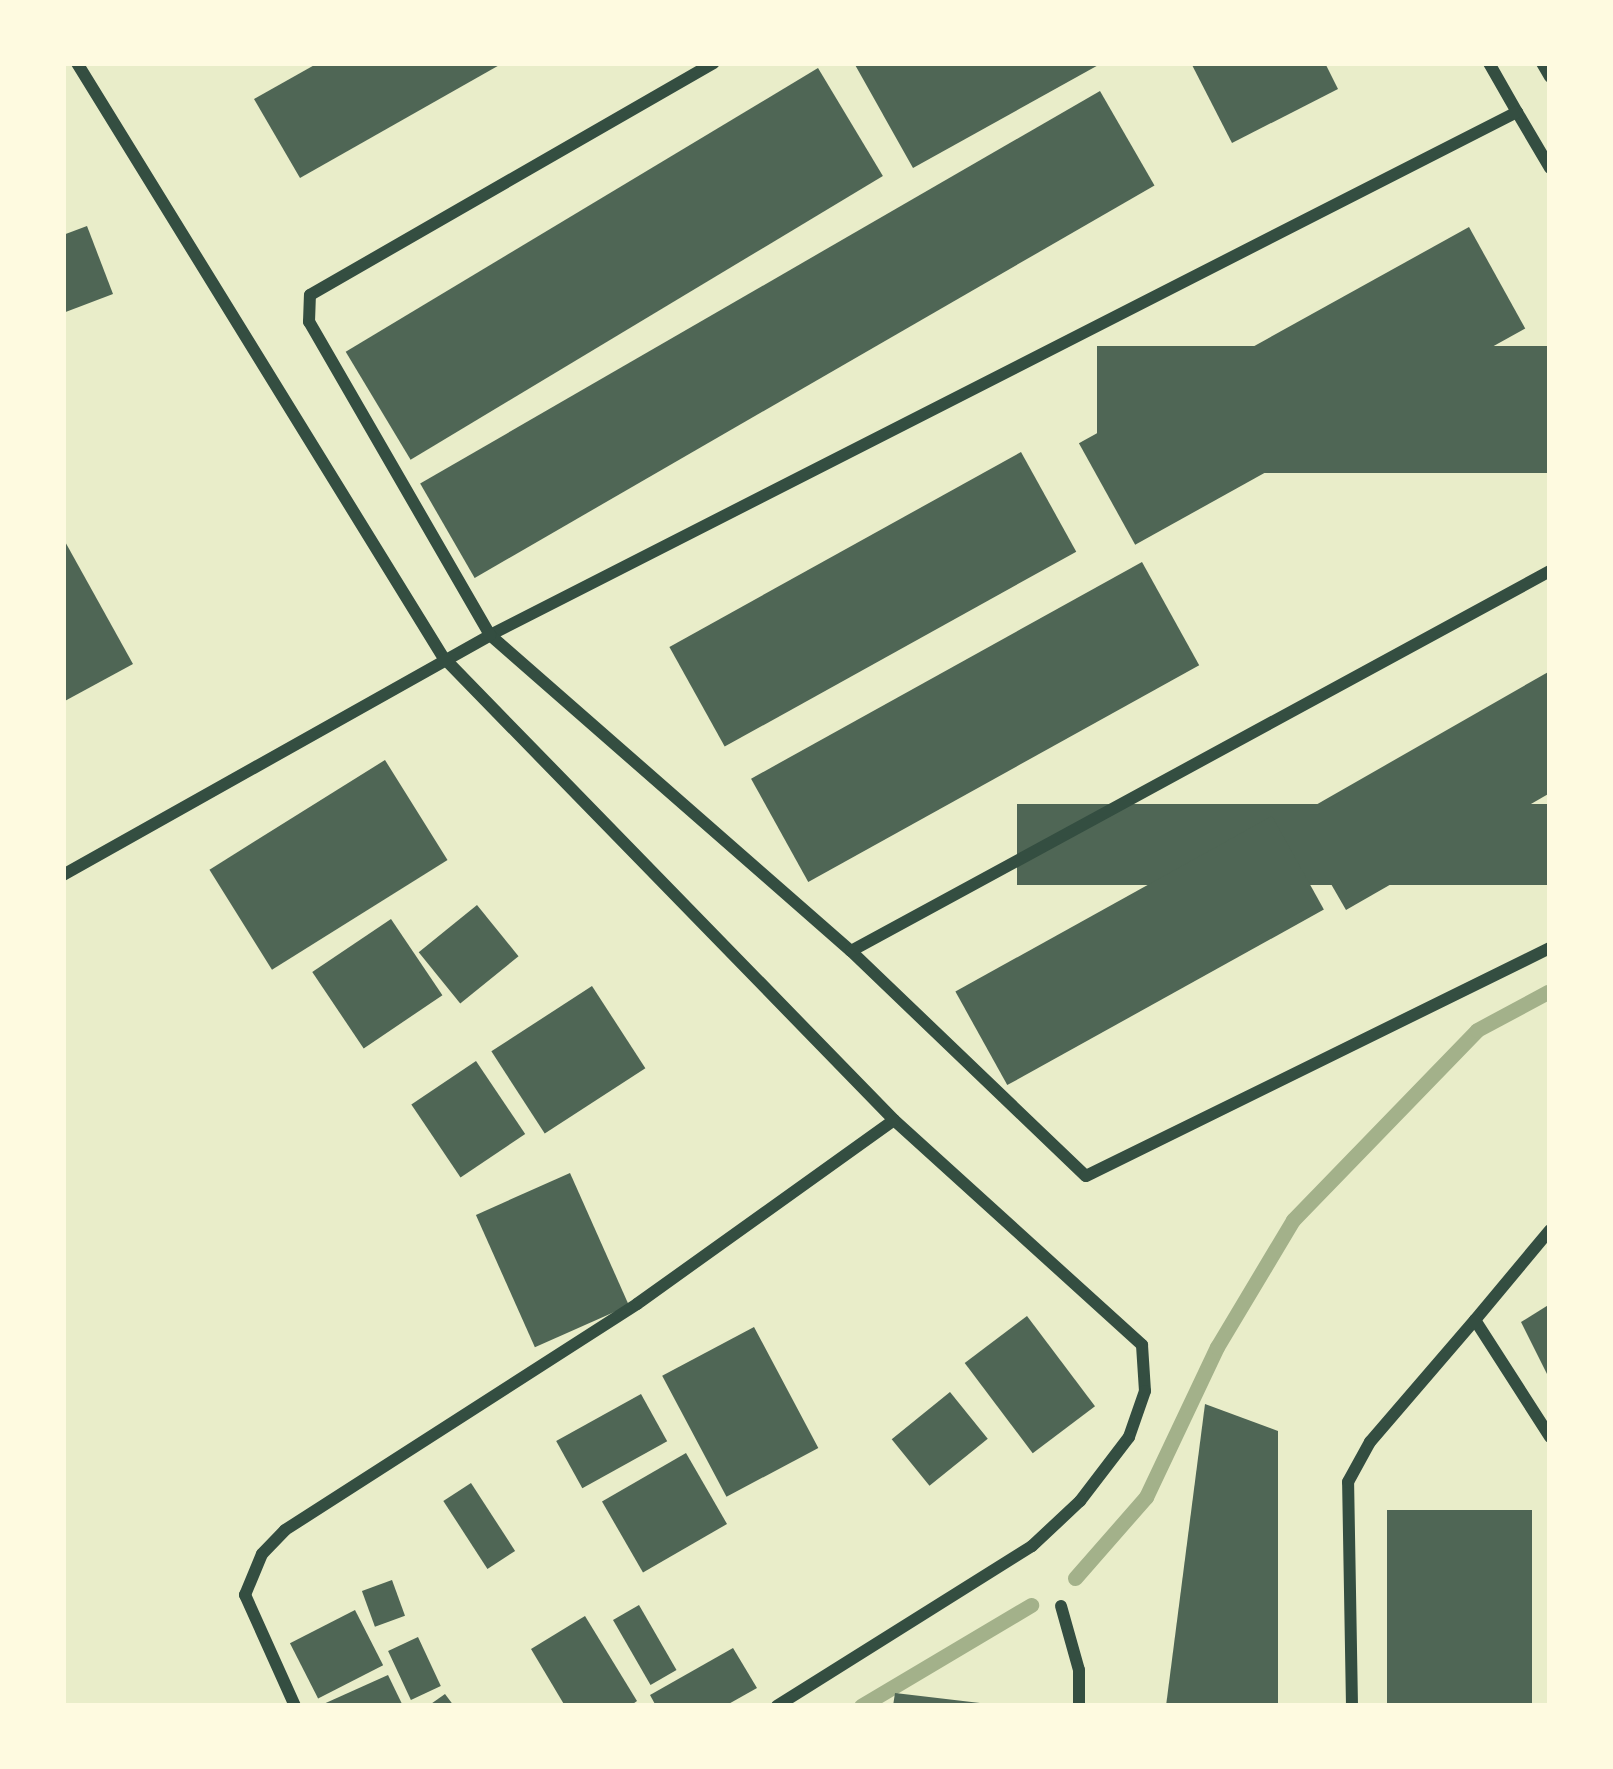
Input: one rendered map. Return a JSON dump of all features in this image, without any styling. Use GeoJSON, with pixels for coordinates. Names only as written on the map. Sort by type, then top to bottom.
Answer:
{"type":"FeatureCollection","features":[{"type":"Feature","properties":{"kind":"street"},"geometry":{"type":"LineString","coordinates":[[77,63],[443,657],[894,1120],[1142,1345],[1145,1391],[1129,1437],[1032,1546],[777,1706]]}},
{"type":"Feature","properties":{"kind":"street"},"geometry":{"type":"LineString","coordinates":[[714,63],[310,295],[309,322],[490,635],[851,951],[1086,1176],[1550,948]]}},
{"type":"Feature","properties":{"kind":"street"},"geometry":{"type":"LineString","coordinates":[[1489,63],[1550,168]]}},
{"type":"Feature","properties":{"kind":"street"},"geometry":{"type":"LineString","coordinates":[[1542,63],[1550,77]]}},
{"type":"Feature","properties":{"kind":"street"},"geometry":{"type":"LineString","coordinates":[[63,875],[443,657],[1516,112]]}},
{"type":"Feature","properties":{"kind":"street"},"geometry":{"type":"LineString","coordinates":[[851,951],[1550,571]]}},
{"type":"Feature","properties":{"kind":"street"},"geometry":{"type":"LineString","coordinates":[[295,1706],[244,1595],[262,1554],[285,1530],[637,1304],[894,1120]]}},
{"type":"Feature","properties":{"kind":"street"},"geometry":{"type":"LineString","coordinates":[[1352,1706],[1348,1482],[1370,1442],[1550,1230]]}},
{"type":"Feature","properties":{"kind":"street"},"geometry":{"type":"LineString","coordinates":[[1475,1320],[1550,1437]]}},
{"type":"Feature","properties":{"kind":"street"},"geometry":{"type":"LineString","coordinates":[[1061,1606],[1079,1670],[1079,1706]]}},
{"type":"Feature","properties":{"kind":"building"},"geometry":{"type":"Polygon","coordinates":[[[318,63],[503,63],[300,178],[254,99],[318,63]]]}},
{"type":"Feature","properties":{"kind":"building"},"geometry":{"type":"Polygon","coordinates":[[[854,63],[1102,63],[913,168],[854,63]]]}},
{"type":"Feature","properties":{"kind":"building"},"geometry":{"type":"Polygon","coordinates":[[[1191,63],[1325,63],[1338,89],[1232,143],[1191,63]]]}},
{"type":"Feature","properties":{"kind":"building"},"geometry":{"type":"Polygon","coordinates":[[[818,68],[883,176],[411,460],[346,352],[818,68]]]}},
{"type":"Feature","properties":{"kind":"building"},"geometry":{"type":"Polygon","coordinates":[[[1100,91],[1154,185],[475,578],[420,484],[1100,91]]]}},
{"type":"Feature","properties":{"kind":"building"},"geometry":{"type":"Polygon","coordinates":[[[87,226],[113,294],[63,313],[63,235],[87,226]]]}},
{"type":"Feature","properties":{"kind":"building"},"geometry":{"type":"Polygon","coordinates":[[[1469,227],[1525,328],[1135,545],[1079,443],[1469,227]]]}},
{"type":"Feature","properties":{"kind":"building"},"geometry":{"type":"Polygon","coordinates":[[[1097,346],[1550,346],[1550,473],[1097,473],[1097,346]]]}},
{"type":"Feature","properties":{"kind":"building"},"geometry":{"type":"Polygon","coordinates":[[[1021,452],[1076,552],[725,747],[669,647],[1021,452]]]}},
{"type":"Feature","properties":{"kind":"building"},"geometry":{"type":"Polygon","coordinates":[[[63,538],[133,664],[63,702],[63,538]]]}},
{"type":"Feature","properties":{"kind":"building"},"geometry":{"type":"Polygon","coordinates":[[[1142,562],[1199,665],[808,882],[751,779],[1142,562]]]}},
{"type":"Feature","properties":{"kind":"building"},"geometry":{"type":"Polygon","coordinates":[[[1550,671],[1550,793],[1346,910],[1293,818],[1550,671]]]}},
{"type":"Feature","properties":{"kind":"building"},"geometry":{"type":"Polygon","coordinates":[[[385,760],[448,860],[272,970],[209,870],[385,760]]]}},
{"type":"Feature","properties":{"kind":"building"},"geometry":{"type":"Polygon","coordinates":[[[1017,804],[1550,804],[1550,885],[1017,885],[1017,804]]]}},
{"type":"Feature","properties":{"kind":"building"},"geometry":{"type":"Polygon","coordinates":[[[1272,816],[1324,910],[1007,1085],[955,992],[1272,816]]]}},
{"type":"Feature","properties":{"kind":"building"},"geometry":{"type":"Polygon","coordinates":[[[477,905],[519,956],[460,1003],[419,952],[477,905]]]}},
{"type":"Feature","properties":{"kind":"building"},"geometry":{"type":"Polygon","coordinates":[[[391,919],[442,995],[364,1048],[312,972],[391,919]]]}},
{"type":"Feature","properties":{"kind":"building"},"geometry":{"type":"Polygon","coordinates":[[[592,986],[645,1068],[545,1134],[491,1051],[592,986]]]}},
{"type":"Feature","properties":{"kind":"building"},"geometry":{"type":"Polygon","coordinates":[[[476,1061],[525,1134],[461,1178],[411,1105],[476,1061]]]}},
{"type":"Feature","properties":{"kind":"building"},"geometry":{"type":"Polygon","coordinates":[[[570,1173],[629,1305],[535,1347],[476,1215],[570,1173]]]}},
{"type":"Feature","properties":{"kind":"building"},"geometry":{"type":"Polygon","coordinates":[[[1550,1304],[1550,1380],[1521,1322],[1550,1304]]]}},
{"type":"Feature","properties":{"kind":"building"},"geometry":{"type":"Polygon","coordinates":[[[1027,1316],[1095,1406],[1033,1453],[965,1363],[1027,1316]]]}},
{"type":"Feature","properties":{"kind":"building"},"geometry":{"type":"Polygon","coordinates":[[[754,1327],[818,1448],[726,1497],[662,1376],[754,1327]]]}},
{"type":"Feature","properties":{"kind":"building"},"geometry":{"type":"Polygon","coordinates":[[[950,1392],[988,1439],[929,1486],[892,1439],[950,1392]]]}},
{"type":"Feature","properties":{"kind":"building"},"geometry":{"type":"Polygon","coordinates":[[[641,1394],[667,1441],[582,1488],[556,1441],[641,1394]]]}},
{"type":"Feature","properties":{"kind":"building"},"geometry":{"type":"Polygon","coordinates":[[[1205,1404],[1278,1431],[1278,1706],[1166,1706],[1205,1404]]]}},
{"type":"Feature","properties":{"kind":"building"},"geometry":{"type":"Polygon","coordinates":[[[686,1453],[727,1524],[643,1573],[602,1502],[686,1453]]]}},
{"type":"Feature","properties":{"kind":"building"},"geometry":{"type":"Polygon","coordinates":[[[471,1483],[515,1551],[487,1569],[443,1501],[471,1483]]]}},
{"type":"Feature","properties":{"kind":"building"},"geometry":{"type":"Polygon","coordinates":[[[1387,1510],[1532,1510],[1532,1706],[1387,1706],[1387,1510]]]}},
{"type":"Feature","properties":{"kind":"building"},"geometry":{"type":"Polygon","coordinates":[[[392,1580],[405,1616],[375,1627],[362,1591],[392,1580]]]}},
{"type":"Feature","properties":{"kind":"building"},"geometry":{"type":"Polygon","coordinates":[[[639,1605],[676,1670],[651,1685],[613,1620],[639,1605]]]}},
{"type":"Feature","properties":{"kind":"building"},"geometry":{"type":"Polygon","coordinates":[[[355,1610],[383,1665],[318,1698],[290,1643],[355,1610]]]}},
{"type":"Feature","properties":{"kind":"building"},"geometry":{"type":"Polygon","coordinates":[[[585,1616],[637,1701],[630,1706],[565,1706],[531,1649],[585,1616]]]}},
{"type":"Feature","properties":{"kind":"building"},"geometry":{"type":"Polygon","coordinates":[[[418,1637],[441,1686],[411,1700],[388,1651],[418,1637]]]}},
{"type":"Feature","properties":{"kind":"building"},"geometry":{"type":"Polygon","coordinates":[[[733,1648],[757,1688],[725,1706],[656,1706],[650,1695],[733,1648]]]}},
{"type":"Feature","properties":{"kind":"building"},"geometry":{"type":"Polygon","coordinates":[[[388,1675],[403,1706],[319,1706],[388,1675]]]}},
{"type":"Feature","properties":{"kind":"building"},"geometry":{"type":"Polygon","coordinates":[[[895,1693],[980,1703],[980,1706],[893,1706],[895,1693]]]}},
{"type":"Feature","properties":{"kind":"building"},"geometry":{"type":"Polygon","coordinates":[[[445,1694],[454,1706],[428,1706],[445,1694]]]}},
{"type":"Feature","properties":{"kind":"waterway"},"geometry":{"type":"LineString","coordinates":[[1075,1578],[1146,1497],[1217,1347],[1293,1220],[1477,1030],[1548,992]]}},
{"type":"Feature","properties":{"kind":"waterway"},"geometry":{"type":"LineString","coordinates":[[861,1706],[1031,1605]]}}]}
